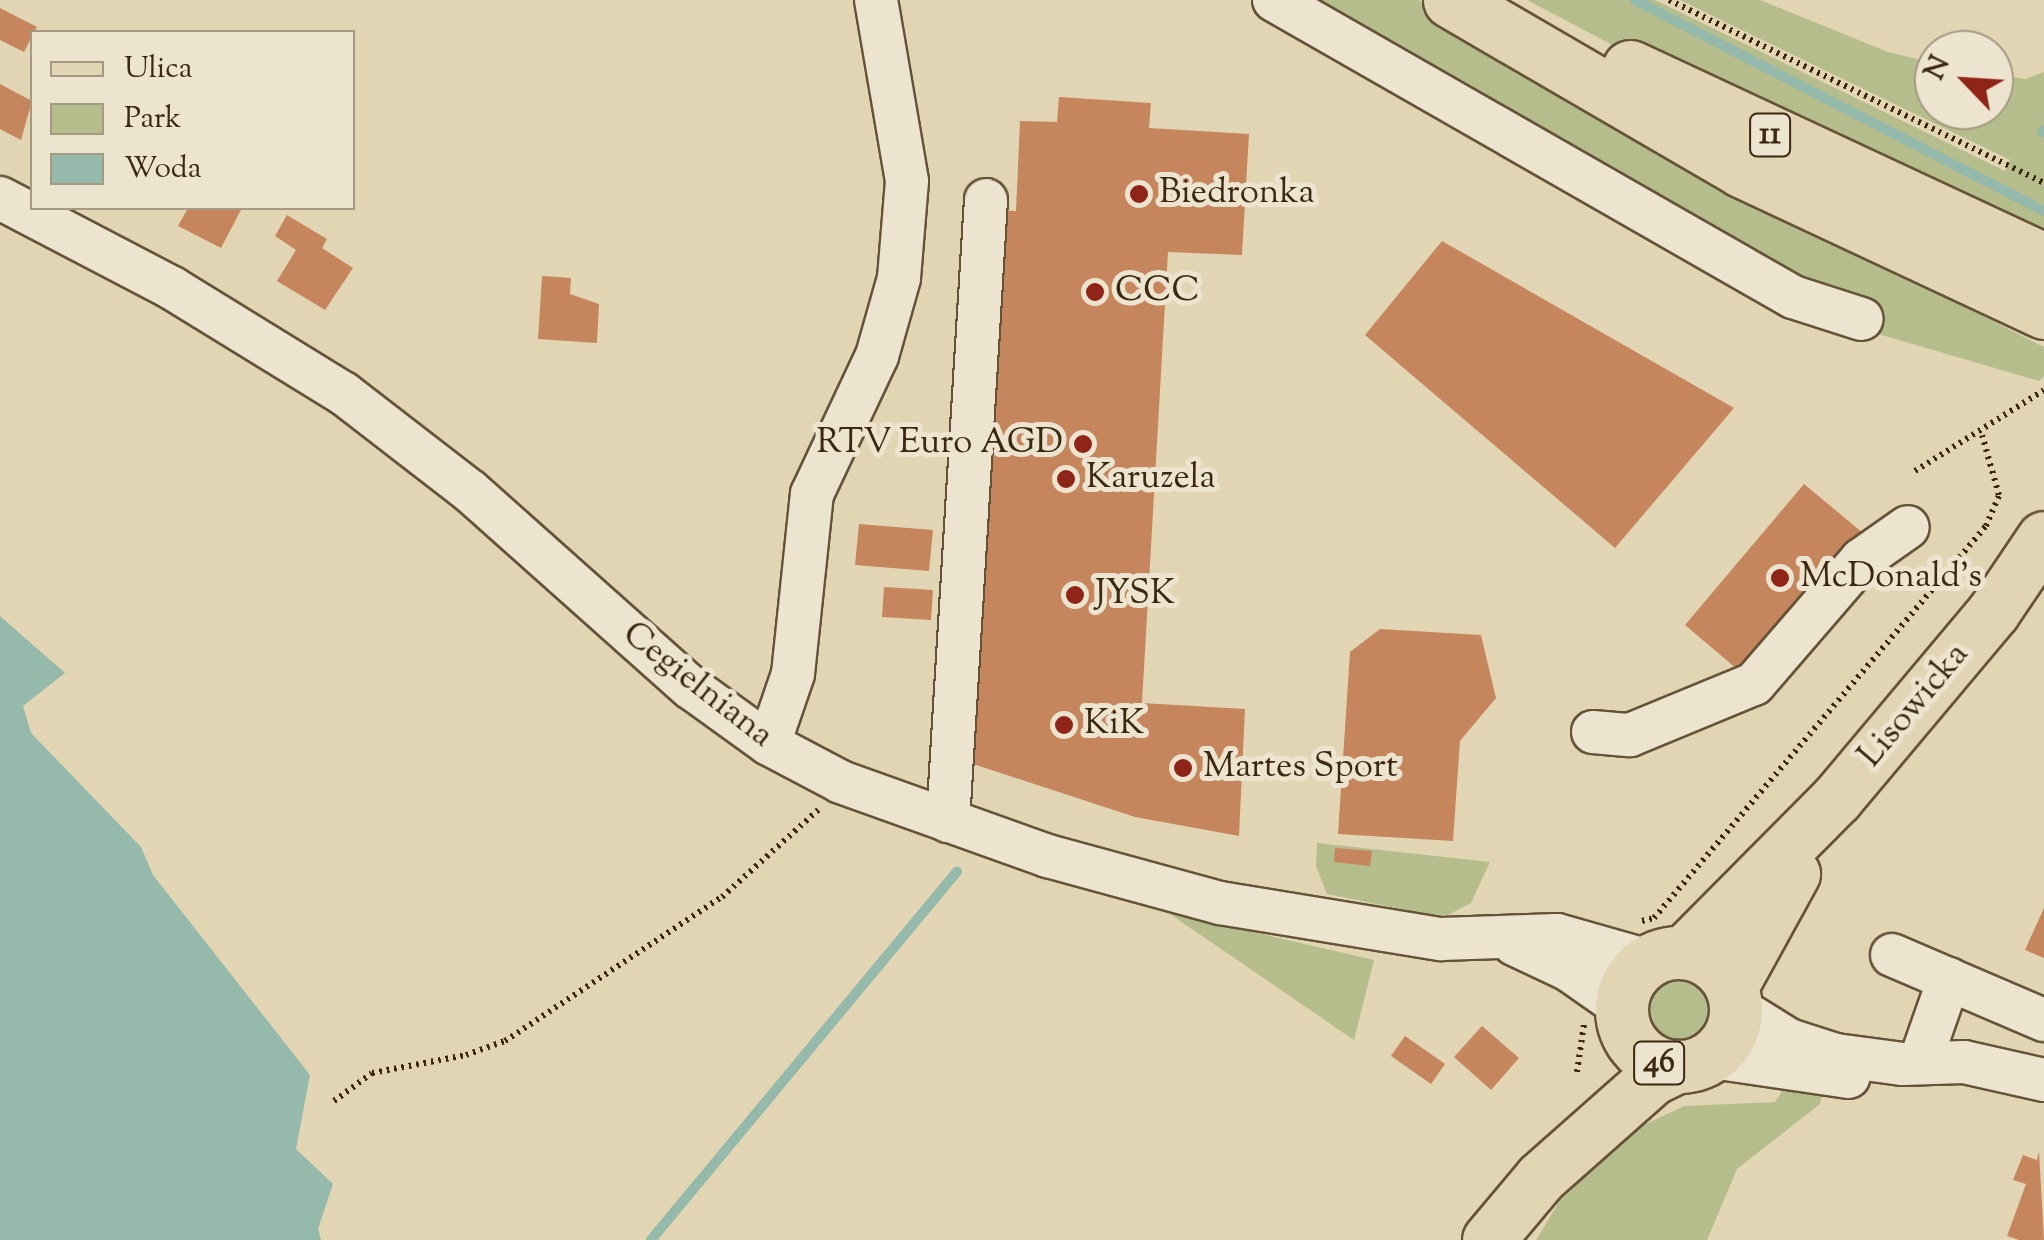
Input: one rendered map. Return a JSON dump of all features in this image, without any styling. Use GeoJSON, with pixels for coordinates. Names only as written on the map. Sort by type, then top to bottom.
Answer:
{"type":"FeatureCollection","features":[{"type":"Feature","properties":{"kind":"highway","name":"11"},"geometry":{"type":"LineString","coordinates":[[1451,0],[1741,169],[2044,311]]}},
{"type":"Feature","properties":{"kind":"highway","name":"11"},"geometry":{"type":"LineString","coordinates":[[1500,0],[1679,92],[2044,261]]}},
{"type":"Feature","properties":{"kind":"main road","name":"Lisowicka"},"geometry":{"type":"LineString","coordinates":[[1653,945],[1837,799],[1994,612],[2044,538]]}},
{"type":"Feature","properties":{"kind":"main road","name":"Lisowicka"},"geometry":{"type":"LineString","coordinates":[[1994,612],[2044,566]]}},
{"type":"Feature","properties":{"kind":"main road","name":"Lisowicka"},"geometry":{"type":"LineString","coordinates":[[1734,997],[1837,799]]}},
{"type":"Feature","properties":{"kind":"main road"},"geometry":{"type":"LineString","coordinates":[[1653,945],[1713,964],[1734,997]]}},
{"type":"Feature","properties":{"kind":"main road","name":"46"},"geometry":{"type":"LineString","coordinates":[[1541,1178],[1619,1046],[1635,973],[1653,945]]}},
{"type":"Feature","properties":{"kind":"main road","name":"46"},"geometry":{"type":"LineString","coordinates":[[1489,1240],[1541,1178],[1653,1078],[1695,1062],[1730,1035],[1734,997]]}},
{"type":"Feature","properties":{"kind":"main road","name":"46"},"geometry":{"type":"LineString","coordinates":[[1623,1016],[1644,1055],[1695,1062]]}},
{"type":"Feature","properties":{"kind":"street"},"geometry":{"type":"LineString","coordinates":[[769,744],[792,674],[812,494],[877,356],[899,278],[906,180],[876,0]]}},
{"type":"Feature","properties":{"kind":"street"},"geometry":{"type":"LineString","coordinates":[[1274,0],[1793,296],[1862,320]]}},
{"type":"Feature","properties":{"kind":"street","name":"Cegielniana"},"geometry":{"type":"LineString","coordinates":[[0,198],[172,288],[343,393],[470,490],[690,687],[769,744],[840,782],[948,821],[1220,903],[1420,936],[1499,939],[1556,935],[1653,945]]}},
{"type":"Feature","properties":{"kind":"street"},"geometry":{"type":"LineString","coordinates":[[948,821],[986,200]]}},
{"type":"Feature","properties":{"kind":"street"},"geometry":{"type":"LineString","coordinates":[[1612,734],[1754,684],[1862,560],[1908,528]]}},
{"type":"Feature","properties":{"kind":"street","name":"Cegielniana"},"geometry":{"type":"LineString","coordinates":[[1499,939],[1568,970],[1623,1016]]}},
{"type":"Feature","properties":{"kind":"street"},"geometry":{"type":"LineString","coordinates":[[1892,955],[2044,1020]]}},
{"type":"Feature","properties":{"kind":"street"},"geometry":{"type":"LineString","coordinates":[[1911,1063],[1949,979]]}},
{"type":"Feature","properties":{"kind":"street"},"geometry":{"type":"LineString","coordinates":[[1734,997],[1789,1040],[1911,1063],[1984,1064],[2044,1080]]}},
{"type":"Feature","properties":{"kind":"street"},"geometry":{"type":"LineString","coordinates":[[1695,1062],[1841,1077],[1911,1063]]}},
{"type":"Feature","properties":{"kind":"path"},"geometry":{"type":"LineString","coordinates":[[1668,0],[2044,183]]}},
{"type":"Feature","properties":{"kind":"path"},"geometry":{"type":"LineString","coordinates":[[1915,471],[1982,434],[2044,390]]}},
{"type":"Feature","properties":{"kind":"path"},"geometry":{"type":"LineString","coordinates":[[1653,945],[1654,918],[1986,526],[2000,495],[1982,434]]}},
{"type":"Feature","properties":{"kind":"path"},"geometry":{"type":"LineString","coordinates":[[334,1101],[372,1073],[466,1055],[505,1040],[722,898],[794,837],[840,782]]}},
{"type":"Feature","properties":{"kind":"green space"},"geometry":{"type":"Polygon","coordinates":[[[1295,0],[1419,0],[1664,154],[2044,347],[2044,376],[2039,381],[1868,331],[1295,0]]]}},
{"type":"Feature","properties":{"kind":"green space"},"geometry":{"type":"Polygon","coordinates":[[[1527,0],[1655,0],[1914,127],[1914,130],[2005,171],[2010,160],[1948,130],[2014,130],[2014,77],[2025,79],[2044,72],[2044,252],[1673,77],[1527,0]]]}},
{"type":"Feature","properties":{"kind":"green space"},"geometry":{"type":"Polygon","coordinates":[[[1680,0],[1760,0],[1888,52],[1914,58],[1914,113],[1680,0]]]}},
{"type":"Feature","properties":{"kind":"green space"},"geometry":{"type":"Polygon","coordinates":[[[1317,843],[1490,862],[1471,903],[1448,915],[1426,914],[1327,894],[1316,866],[1317,843]]]}},
{"type":"Feature","properties":{"kind":"green space"},"geometry":{"type":"Polygon","coordinates":[[[1167,912],[1374,960],[1354,1040],[1167,912]]]}},
{"type":"Feature","properties":{"kind":"green space"},"geometry":{"type":"Polygon","coordinates":[[[1680,981],[1701,990],[1710,1011],[1701,1032],[1680,1041],[1659,1032],[1650,1011],[1659,990],[1680,981]]]}},
{"type":"Feature","properties":{"kind":"green space"},"geometry":{"type":"Polygon","coordinates":[[[1785,1087],[1824,1088],[1820,1104],[1737,1169],[1707,1240],[1536,1240],[1559,1202],[1631,1131],[1684,1106],[1775,1102],[1785,1087]]]}},
{"type":"Feature","properties":{"kind":"water"},"geometry":{"type":"Polygon","coordinates":[[[0,616],[65,673],[23,706],[31,733],[141,847],[153,875],[310,1075],[296,1149],[333,1184],[318,1229],[321,1240],[0,1240],[0,616]]]}},
{"type":"Feature","properties":{"kind":"building"},"geometry":{"type":"Polygon","coordinates":[[[0,8],[37,27],[30,30],[24,52],[0,40],[0,8]]]}},
{"type":"Feature","properties":{"kind":"building"},"geometry":{"type":"Polygon","coordinates":[[[0,84],[30,100],[30,108],[21,140],[0,129],[0,84]]]}},
{"type":"Feature","properties":{"kind":"building","name":"Karuzela"},"geometry":{"type":"Polygon","coordinates":[[[1059,97],[1151,103],[1149,128],[1249,134],[1242,255],[1168,252],[1142,703],[1245,709],[1239,836],[1135,817],[961,760],[993,210],[1016,211],[1020,121],[1057,122],[1059,97]]]}},
{"type":"Feature","properties":{"kind":"building"},"geometry":{"type":"Polygon","coordinates":[[[187,210],[241,210],[221,248],[178,226],[187,210]]]}},
{"type":"Feature","properties":{"kind":"building"},"geometry":{"type":"Polygon","coordinates":[[[287,215],[327,239],[322,248],[353,268],[325,310],[277,281],[296,250],[275,236],[287,215]]]}},
{"type":"Feature","properties":{"kind":"building"},"geometry":{"type":"Polygon","coordinates":[[[1442,241],[1734,408],[1615,548],[1365,335],[1442,241]]]}},
{"type":"Feature","properties":{"kind":"building"},"geometry":{"type":"Polygon","coordinates":[[[542,276],[571,278],[570,294],[599,304],[597,343],[538,339],[542,276]]]}},
{"type":"Feature","properties":{"kind":"building","name":"McDonald's"},"geometry":{"type":"Polygon","coordinates":[[[1804,484],[1863,533],[1744,675],[1685,625],[1804,484]]]}},
{"type":"Feature","properties":{"kind":"building"},"geometry":{"type":"Polygon","coordinates":[[[859,524],[933,530],[929,571],[855,565],[859,524]]]}},
{"type":"Feature","properties":{"kind":"building"},"geometry":{"type":"Polygon","coordinates":[[[884,587],[933,590],[931,620],[882,617],[884,587]]]}},
{"type":"Feature","properties":{"kind":"building"},"geometry":{"type":"Polygon","coordinates":[[[1380,629],[1481,635],[1496,698],[1460,741],[1453,841],[1338,834],[1350,652],[1380,629]]]}},
{"type":"Feature","properties":{"kind":"building"},"geometry":{"type":"Polygon","coordinates":[[[1335,848],[1372,851],[1370,866],[1334,862],[1335,848]]]}},
{"type":"Feature","properties":{"kind":"building"},"geometry":{"type":"Polygon","coordinates":[[[2044,908],[2044,958],[2025,950],[2044,908]]]}},
{"type":"Feature","properties":{"kind":"building"},"geometry":{"type":"Polygon","coordinates":[[[1482,1026],[1519,1058],[1491,1090],[1454,1057],[1482,1026]]]}},
{"type":"Feature","properties":{"kind":"building"},"geometry":{"type":"Polygon","coordinates":[[[1405,1036],[1445,1064],[1431,1084],[1391,1056],[1405,1036]]]}},
{"type":"Feature","properties":{"kind":"building"},"geometry":{"type":"Polygon","coordinates":[[[2039,1151],[2044,1240],[2019,1240],[2007,1236],[2026,1184],[2013,1180],[2023,1155],[2037,1160],[2039,1151]]]}},
{"type":"Feature","properties":{"kind":"waterway"},"geometry":{"type":"LineString","coordinates":[[1635,0],[2044,211]]}},
{"type":"Feature","properties":{"kind":"waterway"},"geometry":{"type":"LineString","coordinates":[[651,1240],[957,872]]}},
{"type":"Feature","properties":{"kind":"place","name":"Biedronka"},"geometry":{"type":"Point","coordinates":[1139,194]}},
{"type":"Feature","properties":{"kind":"place","name":"CCC"},"geometry":{"type":"Point","coordinates":[1095,292]}},
{"type":"Feature","properties":{"kind":"place","name":"RTV Euro AGD"},"geometry":{"type":"Point","coordinates":[1083,444]}},
{"type":"Feature","properties":{"kind":"place","name":"Karuzela"},"geometry":{"type":"Point","coordinates":[1066,479]}},
{"type":"Feature","properties":{"kind":"place","name":"McDonald's"},"geometry":{"type":"Point","coordinates":[1780,578]}},
{"type":"Feature","properties":{"kind":"place","name":"JYSK"},"geometry":{"type":"Point","coordinates":[1075,595]}},
{"type":"Feature","properties":{"kind":"place","name":"KiK"},"geometry":{"type":"Point","coordinates":[1064,725]}},
{"type":"Feature","properties":{"kind":"place","name":"Martes Sport"},"geometry":{"type":"Point","coordinates":[1183,768]}}]}
